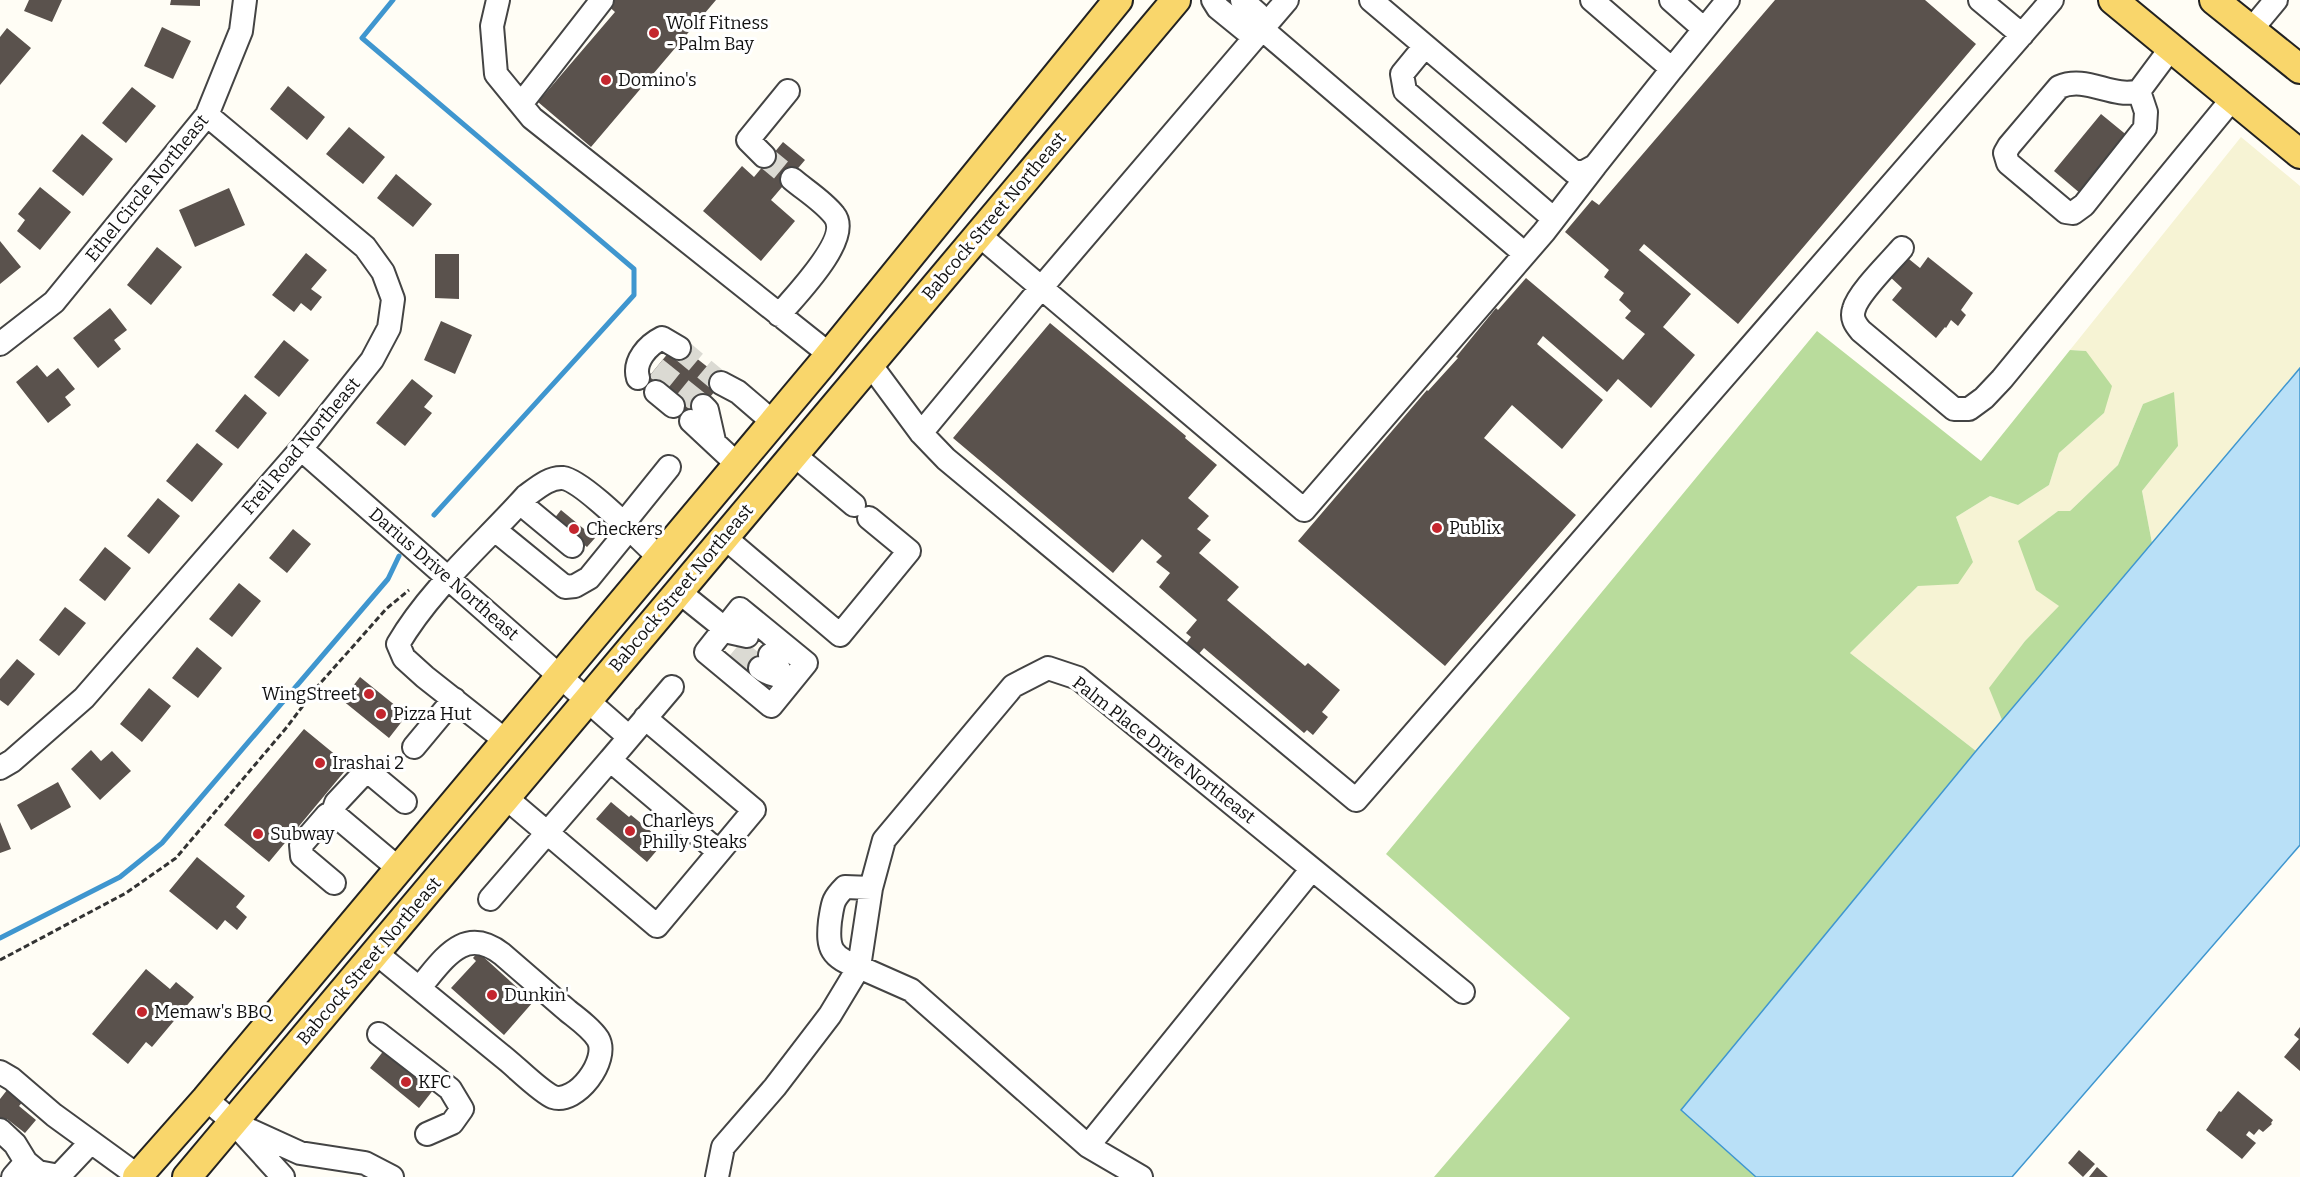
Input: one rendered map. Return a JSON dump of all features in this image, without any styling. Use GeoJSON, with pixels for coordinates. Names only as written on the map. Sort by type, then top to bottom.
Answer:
{"type":"FeatureCollection","features":[{"type":"Feature","properties":{"kind":"main road","name":"Babcock Street Northeast"},"geometry":{"type":"LineString","coordinates":[[137,1176],[206,1099],[773,422],[1118,0]]}},
{"type":"Feature","properties":{"kind":"main road"},"geometry":{"type":"LineString","coordinates":[[1078,117],[1100,70],[1148,10],[1152,0]]}},
{"type":"Feature","properties":{"kind":"main road","name":"Babcock Street Northeast"},"geometry":{"type":"LineString","coordinates":[[187,1177],[586,699],[1176,0]]}},
{"type":"Feature","properties":{"kind":"main road"},"geometry":{"type":"LineString","coordinates":[[2113,0],[2300,154]]}},
{"type":"Feature","properties":{"kind":"main road"},"geometry":{"type":"LineString","coordinates":[[2214,0],[2300,69]]}},
{"type":"Feature","properties":{"kind":"main road"},"geometry":{"type":"LineString","coordinates":[[870,364],[872,333],[916,276],[924,237]]}},
{"type":"Feature","properties":{"kind":"main road"},"geometry":{"type":"LineString","coordinates":[[796,451],[805,431],[834,390],[833,366],[829,354]]}},
{"type":"Feature","properties":{"kind":"street","name":"Ethel Circle Northeast"},"geometry":{"type":"LineString","coordinates":[[0,344],[54,302],[207,115],[241,31],[245,0]]}},
{"type":"Feature","properties":{"kind":"street"},"geometry":{"type":"LineString","coordinates":[[498,0],[492,26],[496,74],[532,118],[829,354]]}},
{"type":"Feature","properties":{"kind":"street"},"geometry":{"type":"LineString","coordinates":[[521,104],[602,0]]}},
{"type":"Feature","properties":{"kind":"street"},"geometry":{"type":"LineString","coordinates":[[1213,0],[1218,8],[1245,30],[1262,29]]}},
{"type":"Feature","properties":{"kind":"street"},"geometry":{"type":"LineString","coordinates":[[1242,0],[1258,14],[1262,29],[1525,254]]}},
{"type":"Feature","properties":{"kind":"street"},"geometry":{"type":"LineString","coordinates":[[921,433],[1041,288],[1287,0]]}},
{"type":"Feature","properties":{"kind":"street"},"geometry":{"type":"LineString","coordinates":[[1371,0],[1574,172],[1584,172],[1595,166]]}},
{"type":"Feature","properties":{"kind":"street"},"geometry":{"type":"LineString","coordinates":[[1592,0],[1672,69]]}},
{"type":"Feature","properties":{"kind":"street"},"geometry":{"type":"LineString","coordinates":[[1671,0],[1704,29]]}},
{"type":"Feature","properties":{"kind":"street"},"geometry":{"type":"LineString","coordinates":[[979,235],[1304,510],[1525,254],[1728,0]]}},
{"type":"Feature","properties":{"kind":"street"},"geometry":{"type":"LineString","coordinates":[[1980,0],[2022,35]]}},
{"type":"Feature","properties":{"kind":"street"},"geometry":{"type":"LineString","coordinates":[[870,364],[921,433],[955,467],[1356,800],[2052,0]]}},
{"type":"Feature","properties":{"kind":"street"},"geometry":{"type":"LineString","coordinates":[[2251,30],[2276,0]]}},
{"type":"Feature","properties":{"kind":"street"},"geometry":{"type":"LineString","coordinates":[[1425,46],[1402,74],[1405,91],[1554,219]]}},
{"type":"Feature","properties":{"kind":"street"},"geometry":{"type":"LineString","coordinates":[[2139,92],[2146,112],[2145,128],[2084,204],[2073,213],[2066,213],[2008,163],[2005,153],[2009,146],[2059,87],[2070,82],[2131,94],[2139,92],[2171,48]]}},
{"type":"Feature","properties":{"kind":"street"},"geometry":{"type":"LineString","coordinates":[[765,156],[748,140],[788,91]]}},
{"type":"Feature","properties":{"kind":"street"},"geometry":{"type":"LineString","coordinates":[[1902,248],[1859,298],[1853,309],[1854,322],[1861,331],[1954,410],[1969,409],[1984,398],[2002,379],[2233,99]]}},
{"type":"Feature","properties":{"kind":"street","name":"Freil Road Northeast"},"geometry":{"type":"LineString","coordinates":[[0,768],[12,761],[84,698],[301,449],[372,360],[389,328],[393,300],[383,272],[365,247],[207,115]]}},
{"type":"Feature","properties":{"kind":"street"},"geometry":{"type":"LineString","coordinates":[[779,315],[828,255],[838,230],[836,216],[792,179]]}},
{"type":"Feature","properties":{"kind":"street"},"geometry":{"type":"LineString","coordinates":[[645,367],[655,342],[662,338],[679,348]]}},
{"type":"Feature","properties":{"kind":"street"},"geometry":{"type":"LineString","coordinates":[[730,388],[773,422]]}},
{"type":"Feature","properties":{"kind":"street"},"geometry":{"type":"LineString","coordinates":[[656,392],[673,406]]}},
{"type":"Feature","properties":{"kind":"street"},"geometry":{"type":"LineString","coordinates":[[697,413],[714,441],[737,464]]}},
{"type":"Feature","properties":{"kind":"street","name":"Darius Drive Northeast"},"geometry":{"type":"LineString","coordinates":[[301,449],[629,737]]}},
{"type":"Feature","properties":{"kind":"street"},"geometry":{"type":"LineString","coordinates":[[724,537],[840,635],[909,551],[796,451]]}},
{"type":"Feature","properties":{"kind":"street"},"geometry":{"type":"LineString","coordinates":[[495,530],[565,586],[575,586],[589,578],[669,467]]}},
{"type":"Feature","properties":{"kind":"street"},"geometry":{"type":"LineString","coordinates":[[505,740],[404,658],[398,644],[442,573],[495,530],[520,503],[541,485],[552,479],[564,478],[575,483],[659,557]]}},
{"type":"Feature","properties":{"kind":"street"},"geometry":{"type":"LineString","coordinates":[[520,503],[597,567]]}},
{"type":"Feature","properties":{"kind":"street"},"geometry":{"type":"LineString","coordinates":[[678,591],[734,636]]}},
{"type":"Feature","properties":{"kind":"street"},"geometry":{"type":"LineString","coordinates":[[740,609],[806,663],[786,679],[771,706],[706,652],[734,636],[740,609]]}},
{"type":"Feature","properties":{"kind":"street"},"geometry":{"type":"LineString","coordinates":[[765,662],[765,672],[786,679]]}},
{"type":"Feature","properties":{"kind":"street","name":"Palm Place Drive Northeast"},"geometry":{"type":"LineString","coordinates":[[717,1177],[723,1148],[775,1087],[831,1015],[859,967],[871,888],[884,840],[1013,686],[1048,668],[1078,678],[1463,992]]}},
{"type":"Feature","properties":{"kind":"street"},"geometry":{"type":"LineString","coordinates":[[490,899],[672,687]]}},
{"type":"Feature","properties":{"kind":"street"},"geometry":{"type":"LineString","coordinates":[[414,747],[454,699]]}},
{"type":"Feature","properties":{"kind":"street"},"geometry":{"type":"LineString","coordinates":[[506,797],[657,926],[754,810],[645,718]]}},
{"type":"Feature","properties":{"kind":"street"},"geometry":{"type":"LineString","coordinates":[[610,760],[719,852]]}},
{"type":"Feature","properties":{"kind":"street"},"geometry":{"type":"LineString","coordinates":[[335,815],[336,803],[365,772],[369,772],[405,802]]}},
{"type":"Feature","properties":{"kind":"street"},"geometry":{"type":"LineString","coordinates":[[334,883],[302,856],[300,850],[301,845],[327,815],[335,815],[398,868]]}},
{"type":"Feature","properties":{"kind":"street"},"geometry":{"type":"LineString","coordinates":[[1088,1146],[1312,869]]}},
{"type":"Feature","properties":{"kind":"street"},"geometry":{"type":"LineString","coordinates":[[871,888],[844,887],[833,899],[828,941],[833,951],[847,963],[911,990],[1088,1146],[1141,1177]]}},
{"type":"Feature","properties":{"kind":"street"},"geometry":{"type":"LineString","coordinates":[[375,953],[551,1096],[562,1099],[575,1093],[600,1059],[601,1047],[588,1028],[502,954],[488,945],[471,942],[459,946],[419,988]]}},
{"type":"Feature","properties":{"kind":"street"},"geometry":{"type":"LineString","coordinates":[[379,1034],[450,1089],[462,1109],[452,1123],[427,1134]]}},
{"type":"Feature","properties":{"kind":"street"},"geometry":{"type":"LineString","coordinates":[[0,1072],[137,1176]]}},
{"type":"Feature","properties":{"kind":"street"},"geometry":{"type":"LineString","coordinates":[[206,1099],[234,1123],[283,1177]]}},
{"type":"Feature","properties":{"kind":"street"},"geometry":{"type":"LineString","coordinates":[[234,1123],[300,1153],[365,1163],[392,1177]]}},
{"type":"Feature","properties":{"kind":"street"},"geometry":{"type":"LineString","coordinates":[[0,1130],[15,1144],[20,1169],[59,1176],[90,1142]]}},
{"type":"Feature","properties":{"kind":"path"},"geometry":{"type":"LineString","coordinates":[[0,960],[126,893],[176,858],[287,728],[317,687],[386,609],[442,573]]}},
{"type":"Feature","properties":{"kind":"shaded area"},"geometry":{"type":"Polygon","coordinates":[[[2241,137],[2300,186],[2300,368],[2152,543],[2142,491],[2178,446],[2143,404],[2118,465],[2070,511],[2058,511],[2019,541],[2060,606],[2025,641],[1990,688],[2002,720],[1976,751],[1850,653],[1918,586],[1973,562],[1956,517],[1990,496],[2018,505],[2049,485],[2059,453],[2104,413],[2086,351],[2070,350],[2241,137]]]}},
{"type":"Feature","properties":{"kind":"green space"},"geometry":{"type":"Polygon","coordinates":[[[1817,331],[1981,461],[2070,350],[2086,351],[2112,386],[2104,413],[2059,453],[2049,485],[2018,505],[1990,496],[1956,517],[1973,562],[1958,584],[1918,586],[1850,653],[1976,751],[1681,1110],[1756,1177],[1434,1177],[1570,1018],[1386,854],[1817,331]]]}},
{"type":"Feature","properties":{"kind":"green space"},"geometry":{"type":"Polygon","coordinates":[[[2174,392],[2178,446],[2142,491],[2152,543],[2002,720],[1989,688],[2025,641],[2059,606],[2036,590],[2018,541],[2058,511],[2070,511],[2118,465],[2143,404],[2174,392]]]}},
{"type":"Feature","properties":{"kind":"water"},"geometry":{"type":"Polygon","coordinates":[[[2300,368],[2300,845],[2012,1177],[1756,1177],[1681,1110],[1976,751],[2300,368]]]}},
{"type":"Feature","properties":{"kind":"building"},"geometry":{"type":"Polygon","coordinates":[[[29,0],[62,0],[52,22],[24,11],[29,0]]]}},
{"type":"Feature","properties":{"kind":"building"},"geometry":{"type":"Polygon","coordinates":[[[171,0],[200,0],[200,6],[170,5],[171,0]]]}},
{"type":"Feature","properties":{"kind":"building"},"geometry":{"type":"Polygon","coordinates":[[[608,0],[716,0],[591,147],[538,102],[615,12],[605,3],[608,0]]]}},
{"type":"Feature","properties":{"kind":"building"},"geometry":{"type":"Polygon","coordinates":[[[1775,0],[1925,0],[1976,44],[1738,324],[1644,244],[1639,250],[1691,294],[1663,327],[1695,355],[1651,408],[1618,379],[1607,392],[1543,336],[1537,344],[1603,400],[1562,449],[1512,405],[1484,438],[1576,515],[1445,666],[1298,541],[1427,390],[1458,358],[1456,357],[1496,308],[1498,310],[1526,278],[1623,360],[1645,334],[1625,318],[1631,311],[1619,300],[1624,293],[1604,277],[1609,270],[1565,232],[1592,200],[1599,205],[1775,0]]]}},
{"type":"Feature","properties":{"kind":"building"},"geometry":{"type":"Polygon","coordinates":[[[162,27],[191,41],[173,79],[144,66],[162,27]]]}},
{"type":"Feature","properties":{"kind":"building"},"geometry":{"type":"Polygon","coordinates":[[[7,28],[31,48],[0,85],[0,37],[7,28]]]}},
{"type":"Feature","properties":{"kind":"building"},"geometry":{"type":"Polygon","coordinates":[[[288,86],[325,117],[307,140],[270,109],[288,86]]]}},
{"type":"Feature","properties":{"kind":"building"},"geometry":{"type":"Polygon","coordinates":[[[132,87],[156,106],[126,143],[102,123],[132,87]]]}},
{"type":"Feature","properties":{"kind":"building"},"geometry":{"type":"Polygon","coordinates":[[[2101,114],[2129,137],[2081,194],[2054,171],[2101,114]]]}},
{"type":"Feature","properties":{"kind":"building"},"geometry":{"type":"Polygon","coordinates":[[[349,127],[385,157],[363,184],[326,154],[349,127]]]}},
{"type":"Feature","properties":{"kind":"building"},"geometry":{"type":"Polygon","coordinates":[[[82,134],[113,159],[83,196],[52,171],[82,134]]]}},
{"type":"Feature","properties":{"kind":"building"},"geometry":{"type":"Polygon","coordinates":[[[783,142],[805,160],[771,200],[795,221],[761,261],[703,211],[742,166],[754,177],[783,142]]]}},
{"type":"Feature","properties":{"kind":"building"},"geometry":{"type":"Polygon","coordinates":[[[396,174],[432,204],[413,227],[377,198],[396,174]]]}},
{"type":"Feature","properties":{"kind":"building"},"geometry":{"type":"Polygon","coordinates":[[[40,187],[71,212],[40,250],[17,231],[25,220],[18,214],[40,187]]]}},
{"type":"Feature","properties":{"kind":"building"},"geometry":{"type":"Polygon","coordinates":[[[229,188],[245,225],[195,247],[179,210],[229,188]]]}},
{"type":"Feature","properties":{"kind":"building"},"geometry":{"type":"Polygon","coordinates":[[[0,241],[21,267],[0,284],[0,241]]]}},
{"type":"Feature","properties":{"kind":"building"},"geometry":{"type":"Polygon","coordinates":[[[157,247],[182,267],[151,305],[127,285],[157,247]]]}},
{"type":"Feature","properties":{"kind":"building"},"geometry":{"type":"Polygon","coordinates":[[[306,253],[327,270],[311,289],[322,297],[311,311],[301,303],[294,312],[272,295],[306,253]]]}},
{"type":"Feature","properties":{"kind":"building"},"geometry":{"type":"Polygon","coordinates":[[[435,254],[459,254],[459,299],[435,298],[435,254]]]}},
{"type":"Feature","properties":{"kind":"building"},"geometry":{"type":"Polygon","coordinates":[[[1904,255],[1920,268],[1928,257],[1973,293],[1961,310],[1966,315],[1958,326],[1951,320],[1936,338],[1892,300],[1902,288],[1888,275],[1904,255]]]}},
{"type":"Feature","properties":{"kind":"building"},"geometry":{"type":"Polygon","coordinates":[[[110,308],[127,330],[114,340],[121,349],[98,368],[73,338],[110,308]]]}},
{"type":"Feature","properties":{"kind":"building"},"geometry":{"type":"Polygon","coordinates":[[[441,321],[472,335],[455,374],[424,360],[441,321]]]}},
{"type":"Feature","properties":{"kind":"building"},"geometry":{"type":"Polygon","coordinates":[[[1050,323],[1186,436],[1185,438],[1217,465],[1188,498],[1209,516],[1197,529],[1211,540],[1199,553],[1239,587],[1227,600],[1305,666],[1308,663],[1340,690],[1322,712],[1328,717],[1313,735],[1307,730],[1304,733],[1204,648],[1197,656],[1185,645],[1191,637],[1186,633],[1197,620],[1159,587],[1170,573],[1156,562],[1162,556],[1142,539],[1113,573],[953,438],[1050,323]]]}},
{"type":"Feature","properties":{"kind":"building"},"geometry":{"type":"Polygon","coordinates":[[[284,340],[309,360],[279,397],[254,377],[284,340]]]}},
{"type":"Feature","properties":{"kind":"building"},"geometry":{"type":"Polygon","coordinates":[[[681,346],[724,380],[688,424],[635,381],[645,369],[651,374],[669,352],[681,346]]]}},
{"type":"Feature","properties":{"kind":"building"},"geometry":{"type":"Polygon","coordinates":[[[37,365],[47,377],[58,368],[75,389],[65,397],[71,405],[48,423],[16,382],[37,365]]]}},
{"type":"Feature","properties":{"kind":"building"},"geometry":{"type":"Polygon","coordinates":[[[412,379],[433,396],[424,407],[432,413],[405,446],[376,423],[412,379]]]}},
{"type":"Feature","properties":{"kind":"building"},"geometry":{"type":"Polygon","coordinates":[[[245,394],[267,413],[238,449],[215,431],[245,394]]]}},
{"type":"Feature","properties":{"kind":"building"},"geometry":{"type":"Polygon","coordinates":[[[197,443],[223,464],[192,502],[166,481],[197,443]]]}},
{"type":"Feature","properties":{"kind":"building"},"geometry":{"type":"Polygon","coordinates":[[[158,498],[180,516],[149,554],[127,536],[158,498]]]}},
{"type":"Feature","properties":{"kind":"building","name":"Checkers"},"geometry":{"type":"Polygon","coordinates":[[[561,510],[595,538],[587,547],[553,520],[561,510]]]}},
{"type":"Feature","properties":{"kind":"building"},"geometry":{"type":"Polygon","coordinates":[[[293,529],[311,544],[287,573],[269,558],[293,529]]]}},
{"type":"Feature","properties":{"kind":"building"},"geometry":{"type":"Polygon","coordinates":[[[105,547],[131,568],[105,601],[79,580],[105,547]]]}},
{"type":"Feature","properties":{"kind":"building"},"geometry":{"type":"Polygon","coordinates":[[[239,583],[261,601],[232,637],[209,619],[239,583]]]}},
{"type":"Feature","properties":{"kind":"building"},"geometry":{"type":"Polygon","coordinates":[[[65,607],[86,623],[59,656],[39,640],[65,607]]]}},
{"type":"Feature","properties":{"kind":"building"},"geometry":{"type":"Polygon","coordinates":[[[197,647],[222,668],[198,698],[172,678],[197,647]]]}},
{"type":"Feature","properties":{"kind":"building"},"geometry":{"type":"Polygon","coordinates":[[[17,659],[35,674],[8,706],[0,700],[0,679],[17,659]]]}},
{"type":"Feature","properties":{"kind":"building"},"geometry":{"type":"Polygon","coordinates":[[[360,677],[407,715],[389,738],[342,700],[360,677]]]}},
{"type":"Feature","properties":{"kind":"building"},"geometry":{"type":"Polygon","coordinates":[[[149,688],[171,706],[142,742],[120,724],[149,688]]]}},
{"type":"Feature","properties":{"kind":"building"},"geometry":{"type":"Polygon","coordinates":[[[304,729],[349,766],[269,862],[224,825],[304,729]]]}},
{"type":"Feature","properties":{"kind":"building"},"geometry":{"type":"Polygon","coordinates":[[[91,750],[101,761],[112,751],[131,771],[100,800],[71,769],[91,750]]]}},
{"type":"Feature","properties":{"kind":"building"},"geometry":{"type":"Polygon","coordinates":[[[58,782],[71,807],[31,830],[17,805],[58,782]]]}},
{"type":"Feature","properties":{"kind":"building","name":"Charleys Philly Steaks"},"geometry":{"type":"Polygon","coordinates":[[[611,802],[664,842],[647,862],[596,819],[611,802]]]}},
{"type":"Feature","properties":{"kind":"building"},"geometry":{"type":"Polygon","coordinates":[[[0,822],[11,849],[0,853],[0,822]]]}},
{"type":"Feature","properties":{"kind":"building"},"geometry":{"type":"Polygon","coordinates":[[[197,857],[245,896],[236,907],[247,917],[237,930],[225,920],[217,930],[169,891],[197,857]]]}},
{"type":"Feature","properties":{"kind":"building","name":"Dunkin'"},"geometry":{"type":"Polygon","coordinates":[[[478,952],[533,1002],[504,1035],[451,988],[476,961],[473,958],[478,952]]]}},
{"type":"Feature","properties":{"kind":"building"},"geometry":{"type":"Polygon","coordinates":[[[146,969],[170,989],[176,982],[194,997],[152,1047],[146,1042],[128,1064],[92,1034],[146,969]]]}},
{"type":"Feature","properties":{"kind":"building"},"geometry":{"type":"Polygon","coordinates":[[[2300,1027],[2300,1071],[2284,1057],[2299,1039],[2294,1035],[2300,1027]]]}},
{"type":"Feature","properties":{"kind":"building","name":"KFC"},"geometry":{"type":"Polygon","coordinates":[[[385,1049],[434,1089],[419,1108],[370,1068],[385,1049]]]}},
{"type":"Feature","properties":{"kind":"building"},"geometry":{"type":"Polygon","coordinates":[[[11,1085],[26,1098],[19,1106],[36,1120],[25,1133],[7,1119],[2,1126],[0,1124],[0,1099],[11,1085]]]}},
{"type":"Feature","properties":{"kind":"building"},"geometry":{"type":"Polygon","coordinates":[[[2238,1091],[2273,1120],[2263,1132],[2259,1129],[2254,1135],[2249,1131],[2246,1135],[2256,1143],[2242,1159],[2206,1130],[2219,1111],[2221,1112],[2238,1091]]]}},
{"type":"Feature","properties":{"kind":"building"},"geometry":{"type":"Polygon","coordinates":[[[2079,1150],[2095,1164],[2083,1177],[2068,1163],[2079,1150]]]}},
{"type":"Feature","properties":{"kind":"building"},"geometry":{"type":"Polygon","coordinates":[[[2097,1167],[2108,1177],[2089,1177],[2097,1167]]]}},
{"type":"Feature","properties":{"kind":"waterway"},"geometry":{"type":"LineString","coordinates":[[393,0],[362,38],[634,269],[634,295],[434,515]]}},
{"type":"Feature","properties":{"kind":"waterway"},"geometry":{"type":"LineString","coordinates":[[0,938],[120,877],[162,843],[388,579],[399,556]]}},
{"type":"Feature","properties":{"kind":"tunnel"},"geometry":{"type":"LineString","coordinates":[[764,156],[792,179]]}},
{"type":"Feature","properties":{"kind":"tunnel"},"geometry":{"type":"LineString","coordinates":[[679,348],[721,383]]}},
{"type":"Feature","properties":{"kind":"tunnel"},"geometry":{"type":"LineString","coordinates":[[656,368],[703,406]]}},
{"type":"Feature","properties":{"kind":"tunnel"},"geometry":{"type":"LineString","coordinates":[[736,648],[760,668]]}},
{"type":"Feature","properties":{"kind":"place","name":"Wolf Fitness - Palm Bay"},"geometry":{"type":"Point","coordinates":[654,33]}},
{"type":"Feature","properties":{"kind":"place","name":"Domino's"},"geometry":{"type":"Point","coordinates":[606,80]}},
{"type":"Feature","properties":{"kind":"place","name":"Publix"},"geometry":{"type":"Point","coordinates":[1437,528]}},
{"type":"Feature","properties":{"kind":"place","name":"Checkers"},"geometry":{"type":"Point","coordinates":[574,529]}},
{"type":"Feature","properties":{"kind":"place","name":"WingStreet"},"geometry":{"type":"Point","coordinates":[369,694]}},
{"type":"Feature","properties":{"kind":"place","name":"Pizza Hut"},"geometry":{"type":"Point","coordinates":[381,714]}},
{"type":"Feature","properties":{"kind":"place","name":"Irashai 2"},"geometry":{"type":"Point","coordinates":[320,763]}},
{"type":"Feature","properties":{"kind":"place","name":"Charleys Philly Steaks"},"geometry":{"type":"Point","coordinates":[630,831]}},
{"type":"Feature","properties":{"kind":"place","name":"Subway"},"geometry":{"type":"Point","coordinates":[258,834]}},
{"type":"Feature","properties":{"kind":"place","name":"Dunkin'"},"geometry":{"type":"Point","coordinates":[492,995]}},
{"type":"Feature","properties":{"kind":"place","name":"Memaw's BBQ"},"geometry":{"type":"Point","coordinates":[142,1012]}},
{"type":"Feature","properties":{"kind":"place","name":"KFC"},"geometry":{"type":"Point","coordinates":[406,1082]}}]}
